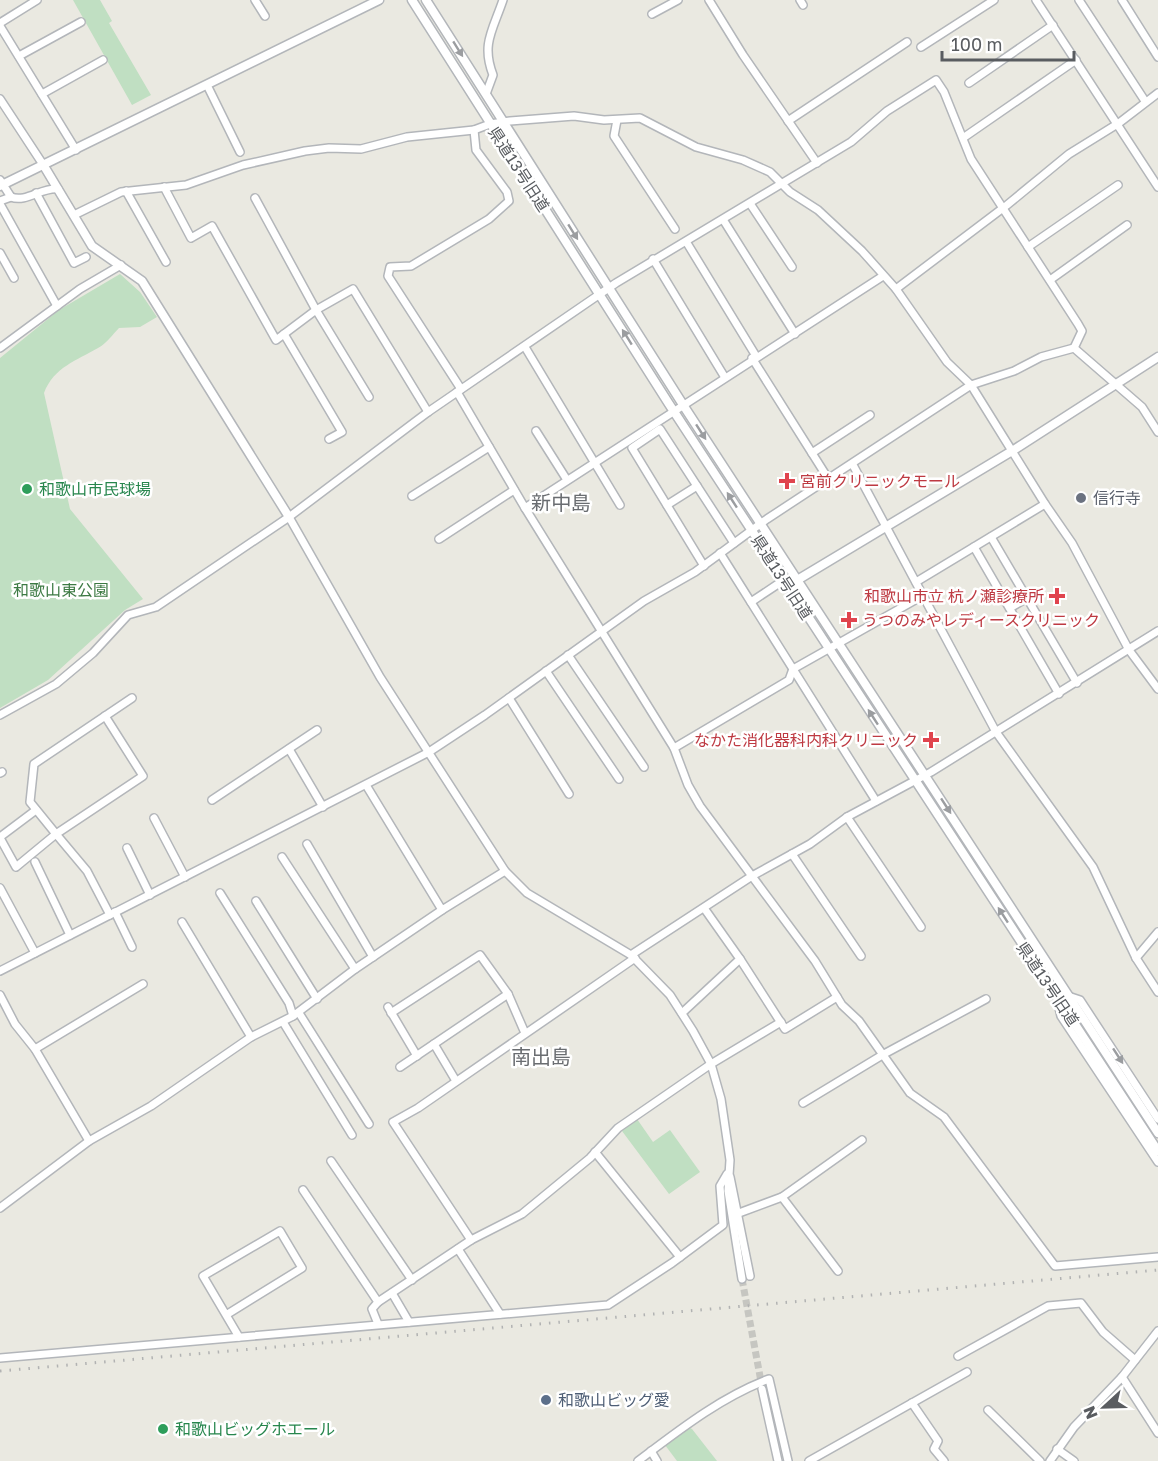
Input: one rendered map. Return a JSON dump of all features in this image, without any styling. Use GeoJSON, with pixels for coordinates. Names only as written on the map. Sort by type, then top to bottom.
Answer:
{"type":"FeatureCollection","features":[{"type":"Feature","properties":{"kind":"street"},"geometry":{"type":"LineString","coordinates":[[37,0],[0,25],[76,150]]}},
{"type":"Feature","properties":{"kind":"street"},"geometry":{"type":"LineString","coordinates":[[255,0],[265,16]]}},
{"type":"Feature","properties":{"kind":"street"},"geometry":{"type":"LineString","coordinates":[[11,197],[1,183],[44,166],[379,0]]}},
{"type":"Feature","properties":{"kind":"street","name":"県道13号旧道"},"geometry":{"type":"LineString","coordinates":[[412,0],[827,648],[1158,1151]]}},
{"type":"Feature","properties":{"kind":"street","name":"県道13号旧道"},"geometry":{"type":"LineString","coordinates":[[426,0],[682,404],[926,774],[1158,1133]]}},
{"type":"Feature","properties":{"kind":"street"},"geometry":{"type":"LineString","coordinates":[[486,94],[493,75],[486,58],[487,40],[494,27],[502,0]]}},
{"type":"Feature","properties":{"kind":"street"},"geometry":{"type":"LineString","coordinates":[[652,14],[664,3],[678,0]]}},
{"type":"Feature","properties":{"kind":"street"},"geometry":{"type":"LineString","coordinates":[[709,0],[743,56],[817,164]]}},
{"type":"Feature","properties":{"kind":"street"},"geometry":{"type":"LineString","coordinates":[[921,47],[994,0]]}},
{"type":"Feature","properties":{"kind":"street"},"geometry":{"type":"LineString","coordinates":[[1036,0],[1119,123],[1158,187]]}},
{"type":"Feature","properties":{"kind":"street"},"geometry":{"type":"LineString","coordinates":[[1079,0],[1145,101]]}},
{"type":"Feature","properties":{"kind":"street"},"geometry":{"type":"LineString","coordinates":[[1122,0],[1158,57]]}},
{"type":"Feature","properties":{"kind":"street"},"geometry":{"type":"LineString","coordinates":[[19,56],[81,22]]}},
{"type":"Feature","properties":{"kind":"street"},"geometry":{"type":"LineString","coordinates":[[969,83],[1053,25]]}},
{"type":"Feature","properties":{"kind":"street"},"geometry":{"type":"LineString","coordinates":[[788,121],[906,42]]}},
{"type":"Feature","properties":{"kind":"street"},"geometry":{"type":"LineString","coordinates":[[42,94],[103,60]]}},
{"type":"Feature","properties":{"kind":"street"},"geometry":{"type":"LineString","coordinates":[[963,138],[1076,60]]}},
{"type":"Feature","properties":{"kind":"street"},"geometry":{"type":"LineString","coordinates":[[0,715],[56,684],[93,653],[128,615],[156,607],[289,517],[428,412],[609,288],[653,259],[687,243],[817,164],[851,142],[887,111],[936,80],[944,92],[971,159],[1082,332],[1074,348],[1041,357],[1014,371],[971,385],[853,465],[760,524],[704,566],[644,601],[429,752],[0,971]]}},
{"type":"Feature","properties":{"kind":"street"},"geometry":{"type":"LineString","coordinates":[[207,85],[240,152]]}},
{"type":"Feature","properties":{"kind":"street"},"geometry":{"type":"LineString","coordinates":[[896,289],[1002,209],[1069,154],[1119,123],[1145,101],[1157,97]]}},
{"type":"Feature","properties":{"kind":"street"},"geometry":{"type":"LineString","coordinates":[[0,99],[92,246],[142,281],[160,307],[289,517],[380,677],[506,871],[527,893],[633,957],[670,995],[682,1013],[711,1064],[721,1099],[730,1160],[728,1191],[742,1279]]}},
{"type":"Feature","properties":{"kind":"street"},"geometry":{"type":"LineString","coordinates":[[74,215],[126,191],[186,185],[243,165],[305,152],[329,148],[361,149],[407,137],[474,130],[490,123],[574,116],[617,120],[640,118],[696,147],[761,168],[783,183],[862,251],[896,289],[947,362],[971,385],[1072,543],[1130,650],[1158,689]]}},
{"type":"Feature","properties":{"kind":"street"},"geometry":{"type":"LineString","coordinates":[[617,120],[614,136],[675,229]]}},
{"type":"Feature","properties":{"kind":"street"},"geometry":{"type":"LineString","coordinates":[[474,130],[476,150],[507,192],[509,201],[489,219],[411,266],[390,267],[388,276],[459,391],[514,490],[674,748],[687,785],[814,961],[837,997],[860,1021],[910,1093],[944,1117],[1055,1266],[1158,1257]]}},
{"type":"Feature","properties":{"kind":"street"},"geometry":{"type":"LineString","coordinates":[[1028,247],[1118,185]]}},
{"type":"Feature","properties":{"kind":"street"},"geometry":{"type":"LineString","coordinates":[[164,187],[190,238],[213,226],[276,340],[316,310],[352,289],[428,412]]}},
{"type":"Feature","properties":{"kind":"street"},"geometry":{"type":"LineString","coordinates":[[57,306],[0,203],[11,197],[22,198],[51,188],[58,189]]}},
{"type":"Feature","properties":{"kind":"street"},"geometry":{"type":"LineString","coordinates":[[126,191],[166,262]]}},
{"type":"Feature","properties":{"kind":"street"},"geometry":{"type":"LineString","coordinates":[[36,193],[74,263],[86,257]]}},
{"type":"Feature","properties":{"kind":"street"},"geometry":{"type":"LineString","coordinates":[[255,198],[316,310],[369,397]]}},
{"type":"Feature","properties":{"kind":"street"},"geometry":{"type":"LineString","coordinates":[[751,205],[792,267]]}},
{"type":"Feature","properties":{"kind":"street"},"geometry":{"type":"LineString","coordinates":[[724,221],[795,334]]}},
{"type":"Feature","properties":{"kind":"street"},"geometry":{"type":"LineString","coordinates":[[1050,280],[1126,225]]}},
{"type":"Feature","properties":{"kind":"street"},"geometry":{"type":"LineString","coordinates":[[687,243],[829,480]]}},
{"type":"Feature","properties":{"kind":"street"},"geometry":{"type":"LineString","coordinates":[[0,253],[14,278]]}},
{"type":"Feature","properties":{"kind":"street"},"geometry":{"type":"LineString","coordinates":[[653,259],[724,376]]}},
{"type":"Feature","properties":{"kind":"street"},"geometry":{"type":"LineString","coordinates":[[0,348],[57,306],[121,265]]}},
{"type":"Feature","properties":{"kind":"street"},"geometry":{"type":"LineString","coordinates":[[525,508],[724,376],[795,334],[883,276]]}},
{"type":"Feature","properties":{"kind":"street"},"geometry":{"type":"LineString","coordinates":[[284,334],[342,432],[329,439]]}},
{"type":"Feature","properties":{"kind":"street"},"geometry":{"type":"LineString","coordinates":[[525,347],[620,505]]}},
{"type":"Feature","properties":{"kind":"street"},"geometry":{"type":"LineString","coordinates":[[1074,348],[1142,407],[1158,432]]}},
{"type":"Feature","properties":{"kind":"street"},"geometry":{"type":"LineString","coordinates":[[751,602],[786,583],[797,580],[886,528],[1012,451],[1158,357]]}},
{"type":"Feature","properties":{"kind":"street"},"geometry":{"type":"LineString","coordinates":[[812,453],[870,415]]}},
{"type":"Feature","properties":{"kind":"street"},"geometry":{"type":"LineString","coordinates":[[704,566],[632,448],[660,429],[734,543]]}},
{"type":"Feature","properties":{"kind":"street"},"geometry":{"type":"LineString","coordinates":[[536,431],[567,480]]}},
{"type":"Feature","properties":{"kind":"street"},"geometry":{"type":"LineString","coordinates":[[412,496],[489,447]]}},
{"type":"Feature","properties":{"kind":"street"},"geometry":{"type":"LineString","coordinates":[[853,465],[996,732],[1093,867],[1136,958],[1158,992]]}},
{"type":"Feature","properties":{"kind":"street"},"geometry":{"type":"LineString","coordinates":[[667,505],[697,486]]}},
{"type":"Feature","properties":{"kind":"street"},"geometry":{"type":"LineString","coordinates":[[439,539],[514,490]]}},
{"type":"Feature","properties":{"kind":"street"},"geometry":{"type":"LineString","coordinates":[[916,582],[1045,504]]}},
{"type":"Feature","properties":{"kind":"street"},"geometry":{"type":"LineString","coordinates":[[991,537],[1077,683]]}},
{"type":"Feature","properties":{"kind":"street"},"geometry":{"type":"LineString","coordinates":[[974,547],[1059,694]]}},
{"type":"Feature","properties":{"kind":"street"},"geometry":{"type":"LineString","coordinates":[[720,553],[876,801]]}},
{"type":"Feature","properties":{"kind":"street"},"geometry":{"type":"LineString","coordinates":[[674,748],[789,680],[793,669],[827,648],[924,595]]}},
{"type":"Feature","properties":{"kind":"street"},"geometry":{"type":"LineString","coordinates":[[1010,608],[1027,598]]}},
{"type":"Feature","properties":{"kind":"street"},"geometry":{"type":"LineString","coordinates":[[471,1240],[393,1122],[752,876],[792,854],[847,817],[915,781],[1158,631]]}},
{"type":"Feature","properties":{"kind":"street"},"geometry":{"type":"LineString","coordinates":[[568,655],[644,766]]}},
{"type":"Feature","properties":{"kind":"street"},"geometry":{"type":"LineString","coordinates":[[546,671],[619,779]]}},
{"type":"Feature","properties":{"kind":"street"},"geometry":{"type":"LineString","coordinates":[[132,698],[34,764],[30,802],[87,871],[132,948]]}},
{"type":"Feature","properties":{"kind":"street"},"geometry":{"type":"LineString","coordinates":[[509,698],[569,794]]}},
{"type":"Feature","properties":{"kind":"street"},"geometry":{"type":"LineString","coordinates":[[36,810],[0,838],[16,867],[56,834],[143,776],[105,716]]}},
{"type":"Feature","properties":{"kind":"street"},"geometry":{"type":"LineString","coordinates":[[212,800],[317,730]]}},
{"type":"Feature","properties":{"kind":"street"},"geometry":{"type":"LineString","coordinates":[[289,749],[323,807]]}},
{"type":"Feature","properties":{"kind":"street"},"geometry":{"type":"LineString","coordinates":[[366,785],[442,910]]}},
{"type":"Feature","properties":{"kind":"street"},"geometry":{"type":"LineString","coordinates":[[847,817],[921,927]]}},
{"type":"Feature","properties":{"kind":"street"},"geometry":{"type":"LineString","coordinates":[[154,818],[185,877]]}},
{"type":"Feature","properties":{"kind":"street"},"geometry":{"type":"LineString","coordinates":[[307,844],[373,957]]}},
{"type":"Feature","properties":{"kind":"street"},"geometry":{"type":"LineString","coordinates":[[127,848],[150,895]]}},
{"type":"Feature","properties":{"kind":"street"},"geometry":{"type":"LineString","coordinates":[[792,854],[861,956]]}},
{"type":"Feature","properties":{"kind":"street"},"geometry":{"type":"LineString","coordinates":[[282,857],[355,969]]}},
{"type":"Feature","properties":{"kind":"street"},"geometry":{"type":"LineString","coordinates":[[35,862],[70,935]]}},
{"type":"Feature","properties":{"kind":"street"},"geometry":{"type":"LineString","coordinates":[[0,1208],[89,1141],[151,1106],[251,1037],[296,1015],[355,969],[442,910],[506,871]]}},
{"type":"Feature","properties":{"kind":"street"},"geometry":{"type":"LineString","coordinates":[[0,888],[35,953]]}},
{"type":"Feature","properties":{"kind":"street"},"geometry":{"type":"LineString","coordinates":[[220,893],[296,1015],[369,1124]]}},
{"type":"Feature","properties":{"kind":"street"},"geometry":{"type":"LineString","coordinates":[[256,901],[317,999]]}},
{"type":"Feature","properties":{"kind":"street"},"geometry":{"type":"LineString","coordinates":[[704,908],[786,1029],[837,997]]}},
{"type":"Feature","properties":{"kind":"street"},"geometry":{"type":"LineString","coordinates":[[182,922],[251,1037]]}},
{"type":"Feature","properties":{"kind":"street"},"geometry":{"type":"LineString","coordinates":[[1136,958],[1158,932]]}},
{"type":"Feature","properties":{"kind":"street"},"geometry":{"type":"LineString","coordinates":[[417,1056],[390,1010],[480,955],[508,994],[525,1033]]}},
{"type":"Feature","properties":{"kind":"street"},"geometry":{"type":"LineString","coordinates":[[682,1013],[740,959]]}},
{"type":"Feature","properties":{"kind":"street"},"geometry":{"type":"LineString","coordinates":[[35,1049],[143,984]]}},
{"type":"Feature","properties":{"kind":"street"},"geometry":{"type":"LineString","coordinates":[[400,1067],[508,994]]}},
{"type":"Feature","properties":{"kind":"street"},"geometry":{"type":"LineString","coordinates":[[0,995],[15,1024],[35,1049],[89,1141]]}},
{"type":"Feature","properties":{"kind":"street"},"geometry":{"type":"LineString","coordinates":[[1068,996],[1080,1000],[1158,1119]]}},
{"type":"Feature","properties":{"kind":"street"},"geometry":{"type":"LineString","coordinates":[[1057,997],[1061,1016],[1158,1162]]}},
{"type":"Feature","properties":{"kind":"street"},"geometry":{"type":"LineString","coordinates":[[803,1103],[884,1054],[986,999]]}},
{"type":"Feature","properties":{"kind":"street"},"geometry":{"type":"LineString","coordinates":[[283,1022],[352,1135]]}},
{"type":"Feature","properties":{"kind":"street"},"geometry":{"type":"LineString","coordinates":[[378,1324],[372,1309],[378,1302],[471,1240],[522,1214],[595,1152],[618,1128],[711,1064],[781,1022]]}},
{"type":"Feature","properties":{"kind":"street"},"geometry":{"type":"LineString","coordinates":[[434,1044],[456,1081]]}},
{"type":"Feature","properties":{"kind":"street"},"geometry":{"type":"LineString","coordinates":[[739,1213],[782,1197],[862,1140]]}},
{"type":"Feature","properties":{"kind":"street"},"geometry":{"type":"LineString","coordinates":[[595,1152],[680,1257]]}},
{"type":"Feature","properties":{"kind":"street"},"geometry":{"type":"LineString","coordinates":[[331,1161],[412,1280]]}},
{"type":"Feature","properties":{"kind":"street"},"geometry":{"type":"LineString","coordinates":[[729,1172],[750,1276]]}},
{"type":"Feature","properties":{"kind":"street"},"geometry":{"type":"LineString","coordinates":[[0,1358],[608,1305],[723,1225],[720,1186],[729,1172]]}},
{"type":"Feature","properties":{"kind":"street"},"geometry":{"type":"LineString","coordinates":[[303,1190],[378,1302]]}},
{"type":"Feature","properties":{"kind":"street"},"geometry":{"type":"LineString","coordinates":[[782,1197],[838,1271]]}},
{"type":"Feature","properties":{"kind":"street"},"geometry":{"type":"LineString","coordinates":[[226,1315],[302,1268],[280,1231],[203,1276],[226,1315],[239,1337]]}},
{"type":"Feature","properties":{"kind":"street"},"geometry":{"type":"LineString","coordinates":[[458,1249],[500,1314]]}},
{"type":"Feature","properties":{"kind":"street"},"geometry":{"type":"LineString","coordinates":[[392,1293],[409,1322]]}},
{"type":"Feature","properties":{"kind":"street"},"geometry":{"type":"LineString","coordinates":[[958,1356],[1048,1306],[1081,1303],[1103,1332],[1135,1360]]}},
{"type":"Feature","properties":{"kind":"street"},"geometry":{"type":"LineString","coordinates":[[1050,1461],[1074,1427],[1122,1377],[1158,1332]]}},
{"type":"Feature","properties":{"kind":"street"},"geometry":{"type":"LineString","coordinates":[[809,1461],[967,1372]]}},
{"type":"Feature","properties":{"kind":"street"},"geometry":{"type":"LineString","coordinates":[[1122,1377],[1158,1433]]}},
{"type":"Feature","properties":{"kind":"street"},"geometry":{"type":"LineString","coordinates":[[638,1461],[679,1429],[746,1388],[770,1379],[788,1461]]}},
{"type":"Feature","properties":{"kind":"street"},"geometry":{"type":"LineString","coordinates":[[762,1389],[778,1461]]}},
{"type":"Feature","properties":{"kind":"street"},"geometry":{"type":"LineString","coordinates":[[912,1403],[938,1441],[934,1449],[944,1461]]}},
{"type":"Feature","properties":{"kind":"street"},"geometry":{"type":"LineString","coordinates":[[988,1410],[1040,1461]]}},
{"type":"Feature","properties":{"kind":"street"},"geometry":{"type":"LineString","coordinates":[[1057,1449],[1074,1461]]}},
{"type":"Feature","properties":{"kind":"street"},"geometry":{"type":"LineString","coordinates":[[651,1451],[657,1461]]}},
{"type":"Feature","properties":{"kind":"green space"},"geometry":{"type":"Polygon","coordinates":[[[73,0],[100,0],[112,21],[109,23],[151,95],[132,105],[73,0]]]}},
{"type":"Feature","properties":{"kind":"green space","name":"和歌山東公園"},"geometry":{"type":"Polygon","coordinates":[[[120,274],[140,292],[157,317],[140,327],[119,328],[101,346],[60,371],[48,384],[44,393],[70,509],[143,599],[125,610],[48,680],[0,708],[0,358],[59,310],[120,274]]]}},
{"type":"Feature","properties":{"kind":"green space"},"geometry":{"type":"Polygon","coordinates":[[[637,1119],[653,1142],[670,1130],[700,1172],[669,1194],[622,1131],[637,1119]]]}},
{"type":"Feature","properties":{"kind":"green space"},"geometry":{"type":"Polygon","coordinates":[[[688,1427],[717,1461],[677,1461],[665,1445],[688,1427]]]}},
{"type":"Feature","properties":{"kind":"tunnel"},"geometry":{"type":"LineString","coordinates":[[742,1279],[762,1387]]}},
{"type":"Feature","properties":{"kind":"railway"},"geometry":{"type":"LineString","coordinates":[[0,1371],[1158,1270]]}},
{"type":"Feature","properties":{"kind":"place","name":"宮前クリニックモール"},"geometry":{"type":"Point","coordinates":[787,481]}},
{"type":"Feature","properties":{"kind":"place","name":"和歌山市民球場"},"geometry":{"type":"Point","coordinates":[27,489]}},
{"type":"Feature","properties":{"kind":"place","name":"信行寺"},"geometry":{"type":"Point","coordinates":[1081,498]}},
{"type":"Feature","properties":{"kind":"place","name":"和歌山市立 杭ノ瀬診療所"},"geometry":{"type":"Point","coordinates":[1057,596]}},
{"type":"Feature","properties":{"kind":"place","name":"うつのみやレディースクリニック"},"geometry":{"type":"Point","coordinates":[849,620]}},
{"type":"Feature","properties":{"kind":"place","name":"なかた消化器科内科クリニック"},"geometry":{"type":"Point","coordinates":[931,740]}},
{"type":"Feature","properties":{"kind":"place","name":"和歌山ビッグ愛"},"geometry":{"type":"Point","coordinates":[546,1400]}},
{"type":"Feature","properties":{"kind":"place","name":"和歌山ビッグホエール"},"geometry":{"type":"Point","coordinates":[163,1429]}},
{"type":"Feature","properties":{"kind":"district","name":"新中島"},"geometry":{"type":"Point","coordinates":[561,502]}},
{"type":"Feature","properties":{"kind":"district","name":"南出島"},"geometry":{"type":"Point","coordinates":[541,1056]}}]}
